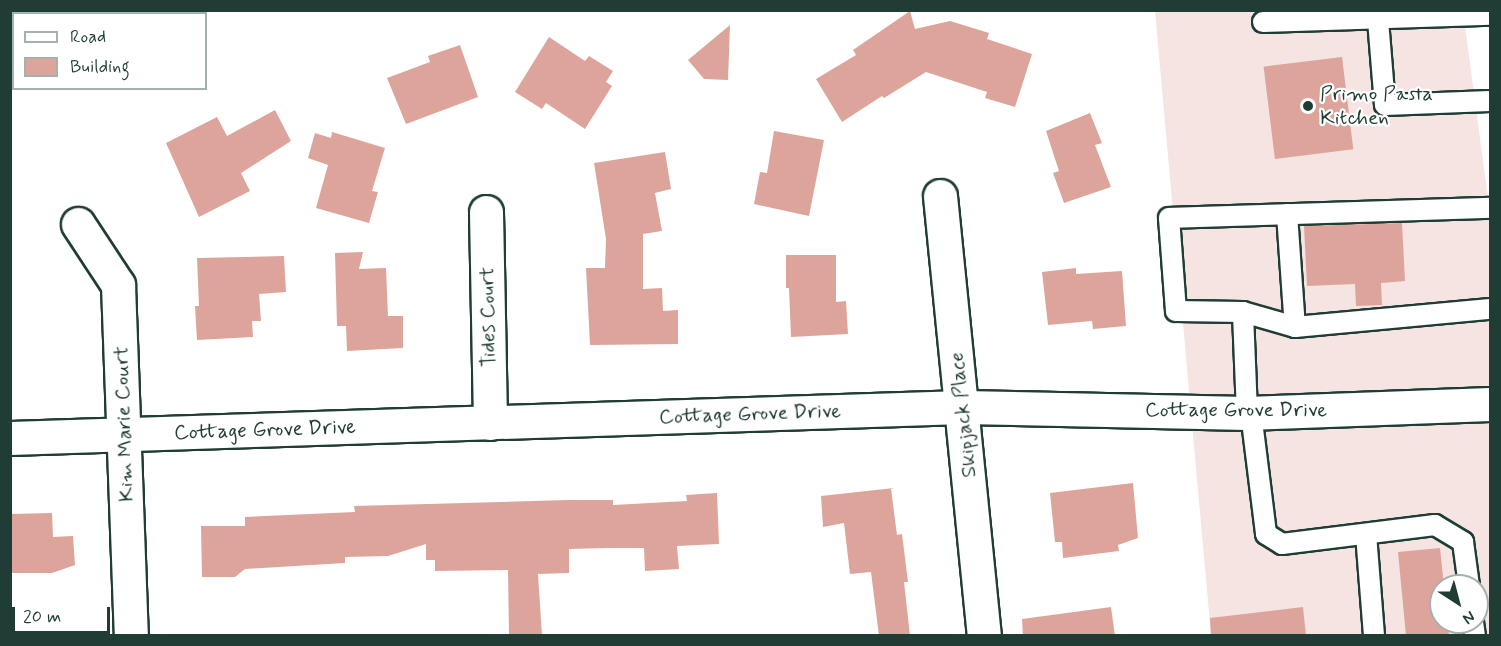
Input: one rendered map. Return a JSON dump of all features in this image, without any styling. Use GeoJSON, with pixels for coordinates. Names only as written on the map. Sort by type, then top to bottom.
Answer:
{"type":"FeatureCollection","features":[{"type":"Feature","properties":{"kind":"street","name":"Skipjack Place"},"geometry":{"type":"LineString","coordinates":[[940,196],[984,636]]}},
{"type":"Feature","properties":{"kind":"street","name":"Tides Court"},"geometry":{"type":"LineString","coordinates":[[486,212],[490,423]]}},
{"type":"Feature","properties":{"kind":"street","name":"Kim Marie Court"},"geometry":{"type":"LineString","coordinates":[[78,224],[118,285],[131,636]]}},
{"type":"Feature","properties":{"kind":"street","name":"Cottage Grove Drive"},"geometry":{"type":"LineString","coordinates":[[10,438],[962,407],[1249,413],[1491,404]]}},
{"type":"Feature","properties":{"kind":"lane"},"geometry":{"type":"LineString","coordinates":[[1263,22],[1491,15]]}},
{"type":"Feature","properties":{"kind":"lane"},"geometry":{"type":"LineString","coordinates":[[1378,20],[1385,105],[1491,100]]}},
{"type":"Feature","properties":{"kind":"lane"},"geometry":{"type":"LineString","coordinates":[[1491,208],[1169,218],[1176,312],[1243,312],[1295,327],[1491,309]]}},
{"type":"Feature","properties":{"kind":"lane"},"geometry":{"type":"LineString","coordinates":[[1287,214],[1295,327]]}},
{"type":"Feature","properties":{"kind":"lane"},"geometry":{"type":"LineString","coordinates":[[1243,312],[1249,413],[1266,534],[1282,544],[1435,525],[1463,542],[1467,574]]}},
{"type":"Feature","properties":{"kind":"lane"},"geometry":{"type":"LineString","coordinates":[[1366,534],[1374,636]]}},
{"type":"Feature","properties":{"kind":"shaded area"},"geometry":{"type":"Polygon","coordinates":[[[1155,11],[1463,11],[1490,213],[1490,635],[1211,635],[1155,11]]]}},
{"type":"Feature","properties":{"kind":"building"},"geometry":{"type":"Polygon","coordinates":[[[910,11],[915,29],[950,21],[989,33],[987,39],[1032,54],[1015,107],[985,98],[987,92],[926,72],[884,98],[882,96],[842,122],[816,79],[856,55],[853,50],[910,11]]]}},
{"type":"Feature","properties":{"kind":"building"},"geometry":{"type":"Polygon","coordinates":[[[730,25],[728,80],[704,79],[688,60],[730,25]]]}},
{"type":"Feature","properties":{"kind":"building"},"geometry":{"type":"Polygon","coordinates":[[[549,37],[585,61],[589,56],[613,71],[606,82],[612,86],[585,129],[546,103],[542,109],[515,92],[549,37]]]}},
{"type":"Feature","properties":{"kind":"building"},"geometry":{"type":"Polygon","coordinates":[[[460,45],[478,97],[406,124],[387,78],[430,62],[428,56],[460,45]]]}},
{"type":"Feature","properties":{"kind":"building","name":"Primo Pasta Kitchen"},"geometry":{"type":"Polygon","coordinates":[[[1342,57],[1353,149],[1275,159],[1264,67],[1342,57]]]}},
{"type":"Feature","properties":{"kind":"building"},"geometry":{"type":"Polygon","coordinates":[[[275,110],[291,141],[241,173],[250,191],[199,217],[166,143],[217,117],[227,136],[275,110]]]}},
{"type":"Feature","properties":{"kind":"building"},"geometry":{"type":"Polygon","coordinates":[[[1090,113],[1102,143],[1095,145],[1111,187],[1064,203],[1053,173],[1059,171],[1046,131],[1090,113]]]}},
{"type":"Feature","properties":{"kind":"building"},"geometry":{"type":"Polygon","coordinates":[[[774,131],[824,140],[809,216],[754,204],[760,172],[767,173],[774,131]]]}},
{"type":"Feature","properties":{"kind":"building"},"geometry":{"type":"Polygon","coordinates":[[[332,132],[385,148],[372,191],[378,192],[369,223],[316,208],[328,165],[308,158],[315,133],[331,138],[332,132]]]}},
{"type":"Feature","properties":{"kind":"building"},"geometry":{"type":"Polygon","coordinates":[[[665,152],[671,189],[655,193],[662,231],[643,234],[643,289],[662,288],[663,311],[678,310],[678,344],[590,345],[586,268],[605,268],[606,239],[594,163],[665,152]]]}},
{"type":"Feature","properties":{"kind":"building"},"geometry":{"type":"Polygon","coordinates":[[[1402,223],[1405,281],[1381,283],[1382,305],[1356,306],[1355,284],[1307,286],[1304,226],[1402,223]]]}},
{"type":"Feature","properties":{"kind":"building"},"geometry":{"type":"Polygon","coordinates":[[[363,252],[359,269],[386,268],[388,316],[403,316],[403,348],[347,351],[346,326],[337,326],[335,253],[363,252]]]}},
{"type":"Feature","properties":{"kind":"building"},"geometry":{"type":"Polygon","coordinates":[[[786,255],[836,255],[836,302],[846,301],[848,334],[791,337],[789,288],[786,288],[786,255]]]}},
{"type":"Feature","properties":{"kind":"building"},"geometry":{"type":"Polygon","coordinates":[[[284,256],[286,292],[259,294],[261,321],[252,321],[253,337],[197,340],[195,306],[199,306],[197,258],[284,256]]]}},
{"type":"Feature","properties":{"kind":"building"},"geometry":{"type":"Polygon","coordinates":[[[1076,268],[1076,274],[1122,271],[1126,326],[1093,329],[1092,321],[1048,325],[1042,272],[1076,268]]]}},
{"type":"Feature","properties":{"kind":"building"},"geometry":{"type":"Polygon","coordinates":[[[1133,483],[1138,538],[1118,545],[1119,551],[1063,558],[1062,542],[1055,542],[1050,493],[1133,483]]]}},
{"type":"Feature","properties":{"kind":"building"},"geometry":{"type":"Polygon","coordinates":[[[894,488],[891,489],[897,535],[902,534],[908,582],[904,582],[910,636],[879,636],[871,572],[850,574],[844,523],[823,527],[821,496],[894,488]]]}},
{"type":"Feature","properties":{"kind":"building"},"geometry":{"type":"Polygon","coordinates":[[[717,493],[719,544],[677,546],[679,569],[645,571],[644,548],[569,549],[569,573],[538,574],[542,636],[509,636],[508,570],[435,571],[435,560],[426,560],[426,544],[388,556],[345,557],[345,563],[245,569],[235,577],[202,577],[201,526],[245,526],[245,517],[355,512],[354,506],[568,500],[613,500],[613,505],[687,501],[686,495],[717,493]]]}},
{"type":"Feature","properties":{"kind":"building"},"geometry":{"type":"Polygon","coordinates":[[[52,513],[53,537],[73,536],[75,565],[52,573],[10,573],[10,514],[52,513]]]}},
{"type":"Feature","properties":{"kind":"building"},"geometry":{"type":"Polygon","coordinates":[[[1440,548],[1443,574],[1429,574],[1429,634],[1449,634],[1449,636],[1406,636],[1398,552],[1440,548]]]}},
{"type":"Feature","properties":{"kind":"building"},"geometry":{"type":"Polygon","coordinates":[[[1111,607],[1115,636],[1023,636],[1022,619],[1111,607]]]}},
{"type":"Feature","properties":{"kind":"building"},"geometry":{"type":"Polygon","coordinates":[[[1303,607],[1306,636],[1211,636],[1210,618],[1303,607]]]}},
{"type":"Feature","properties":{"kind":"place","name":"Primo Pasta Kitchen"},"geometry":{"type":"Point","coordinates":[1308,106]}}]}
